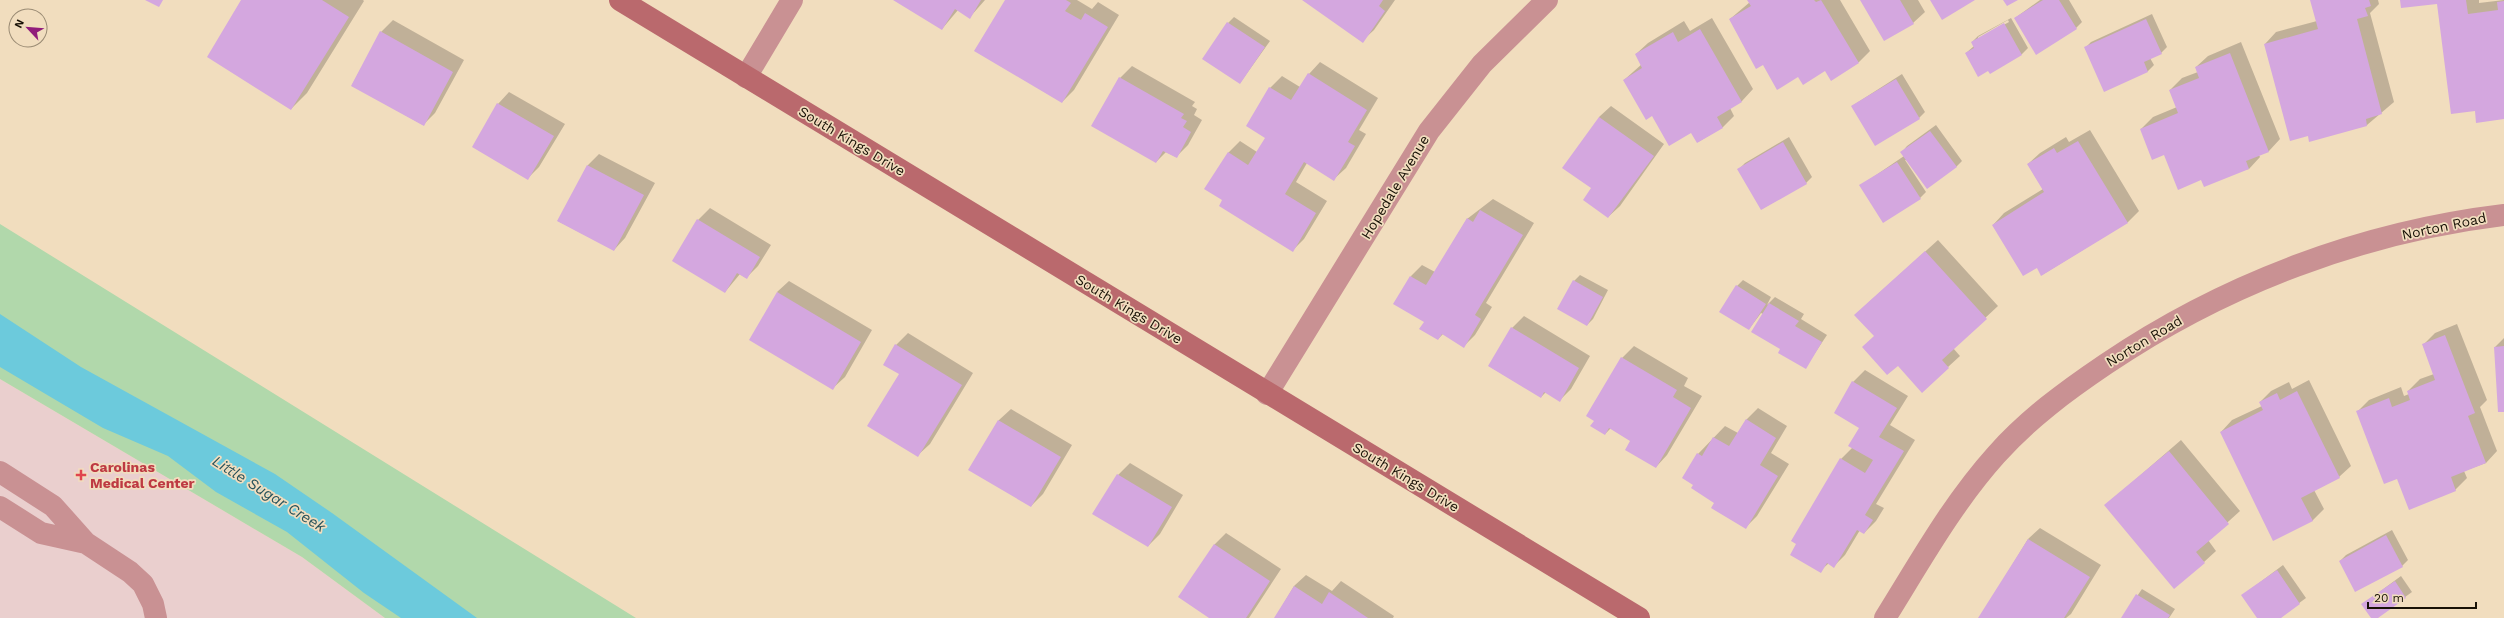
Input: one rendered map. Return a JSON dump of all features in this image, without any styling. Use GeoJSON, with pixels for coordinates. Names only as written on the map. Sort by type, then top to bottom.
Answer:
{"type":"FeatureCollection","features":[{"type":"Feature","properties":{"kind":"street","name":"South Kings Drive"},"geometry":{"type":"LineString","coordinates":[[620,0],[1639,618]]}},
{"type":"Feature","properties":{"kind":"street"},"geometry":{"type":"LineString","coordinates":[[746,77],[792,0]]}},
{"type":"Feature","properties":{"kind":"street","name":"Hopedale Avenue"},"geometry":{"type":"LineString","coordinates":[[1268,394],[1429,131],[1482,64],[1547,0]]}},
{"type":"Feature","properties":{"kind":"street","name":"Norton Road"},"geometry":{"type":"LineString","coordinates":[[1885,618],[1955,507],[1996,455],[2036,415],[2124,352],[2213,301],[2248,285],[2307,262],[2423,229],[2504,215]]}},
{"type":"Feature","properties":{"kind":"street"},"geometry":{"type":"LineString","coordinates":[[0,472],[53,506],[86,543],[130,572],[143,584],[153,604],[156,618]]}},
{"type":"Feature","properties":{"kind":"street"},"geometry":{"type":"LineString","coordinates":[[0,507],[41,533],[86,543]]}},
{"type":"Feature","properties":{"kind":"shaded area","name":"Carolinas Medical Center"},"geometry":{"type":"Polygon","coordinates":[[[0,379],[302,557],[385,618],[0,618],[0,379]]]}},
{"type":"Feature","properties":{"kind":"green space"},"geometry":{"type":"Polygon","coordinates":[[[0,224],[636,618],[385,618],[302,557],[0,379],[0,224]]]}},
{"type":"Feature","properties":{"kind":"water","name":"Little Sugar Creek"},"geometry":{"type":"Polygon","coordinates":[[[0,314],[81,367],[275,474],[332,513],[477,618],[401,618],[364,593],[287,532],[216,492],[168,456],[103,428],[0,367],[0,314]]]}},
{"type":"Feature","properties":{"kind":"building"},"geometry":{"type":"Polygon","coordinates":[[[145,0],[163,0],[159,7],[145,0]]]}},
{"type":"Feature","properties":{"kind":"building"},"geometry":{"type":"Polygon","coordinates":[[[241,0],[322,0],[349,17],[291,110],[207,57],[241,0]]]}},
{"type":"Feature","properties":{"kind":"building"},"geometry":{"type":"Polygon","coordinates":[[[893,0],[981,0],[970,19],[955,9],[942,30],[893,0]]]}},
{"type":"Feature","properties":{"kind":"building"},"geometry":{"type":"Polygon","coordinates":[[[1005,0],[1066,0],[1071,3],[1065,11],[1081,20],[1085,13],[1108,27],[1062,103],[974,51],[1005,0]]]}},
{"type":"Feature","properties":{"kind":"building"},"geometry":{"type":"Polygon","coordinates":[[[1302,0],[1383,0],[1379,6],[1385,11],[1363,43],[1302,0]]]}},
{"type":"Feature","properties":{"kind":"building"},"geometry":{"type":"Polygon","coordinates":[[[1747,0],[1814,0],[1816,2],[1821,0],[1859,63],[1831,81],[1825,71],[1803,85],[1798,77],[1777,90],[1763,65],[1756,69],[1729,19],[1751,6],[1747,0]]]}},
{"type":"Feature","properties":{"kind":"building"},"geometry":{"type":"Polygon","coordinates":[[[1860,0],[1900,0],[1914,24],[1884,41],[1860,0]]]}},
{"type":"Feature","properties":{"kind":"building"},"geometry":{"type":"Polygon","coordinates":[[[1930,0],[1975,0],[1942,20],[1930,0]]]}},
{"type":"Feature","properties":{"kind":"building"},"geometry":{"type":"Polygon","coordinates":[[[2003,0],[2018,0],[2007,6],[2003,0]]]}},
{"type":"Feature","properties":{"kind":"building"},"geometry":{"type":"Polygon","coordinates":[[[2043,0],[2059,0],[2077,29],[2036,55],[2014,18],[2043,0]]]}},
{"type":"Feature","properties":{"kind":"building"},"geometry":{"type":"Polygon","coordinates":[[[2310,0],[2369,0],[2371,6],[2365,8],[2368,16],[2357,19],[2382,114],[2366,119],[2367,126],[2309,142],[2308,136],[2290,141],[2264,44],[2318,29],[2310,0]]]}},
{"type":"Feature","properties":{"kind":"building"},"geometry":{"type":"Polygon","coordinates":[[[2400,0],[2466,0],[2468,14],[2498,10],[2497,2],[2504,1],[2504,119],[2476,123],[2475,111],[2451,114],[2437,4],[2401,8],[2400,0]]]}},
{"type":"Feature","properties":{"kind":"building"},"geometry":{"type":"Polygon","coordinates":[[[2146,19],[2162,54],[2144,62],[2148,72],[2104,92],[2084,47],[2146,19]]]}},
{"type":"Feature","properties":{"kind":"building"},"geometry":{"type":"Polygon","coordinates":[[[1227,22],[1265,47],[1240,84],[1202,59],[1227,22]]]}},
{"type":"Feature","properties":{"kind":"building"},"geometry":{"type":"Polygon","coordinates":[[[2004,23],[2022,55],[1990,74],[1988,71],[1978,77],[1965,53],[1974,48],[1971,42],[2004,23]]]}},
{"type":"Feature","properties":{"kind":"building"},"geometry":{"type":"Polygon","coordinates":[[[1700,29],[1742,102],[1717,117],[1723,128],[1697,143],[1691,133],[1669,146],[1652,116],[1646,120],[1623,80],[1642,68],[1635,54],[1673,32],[1678,42],[1700,29]]]}},
{"type":"Feature","properties":{"kind":"building"},"geometry":{"type":"Polygon","coordinates":[[[380,31],[453,72],[424,126],[351,86],[380,31]]]}},
{"type":"Feature","properties":{"kind":"building"},"geometry":{"type":"Polygon","coordinates":[[[2230,53],[2269,152],[2246,161],[2249,169],[2204,187],[2201,180],[2178,190],[2164,155],[2152,160],[2140,129],[2178,113],[2169,90],[2199,78],[2195,67],[2230,53]]]}},
{"type":"Feature","properties":{"kind":"building"},"geometry":{"type":"Polygon","coordinates":[[[1308,73],[1367,110],[1348,142],[1355,146],[1334,181],[1304,162],[1285,194],[1316,213],[1293,252],[1219,206],[1222,200],[1204,189],[1228,152],[1248,165],[1265,138],[1246,126],[1269,87],[1291,100],[1308,73]]]}},
{"type":"Feature","properties":{"kind":"building"},"geometry":{"type":"Polygon","coordinates":[[[1119,77],[1184,114],[1181,118],[1187,121],[1183,127],[1191,132],[1177,158],[1163,151],[1156,163],[1091,126],[1119,77]]]}},
{"type":"Feature","properties":{"kind":"building"},"geometry":{"type":"Polygon","coordinates":[[[1896,79],[1920,119],[1875,146],[1851,106],[1896,79]]]}},
{"type":"Feature","properties":{"kind":"building"},"geometry":{"type":"Polygon","coordinates":[[[497,103],[554,136],[528,180],[472,147],[497,103]]]}},
{"type":"Feature","properties":{"kind":"building"},"geometry":{"type":"Polygon","coordinates":[[[1599,117],[1654,156],[1608,218],[1583,200],[1591,188],[1562,168],[1599,117]]]}},
{"type":"Feature","properties":{"kind":"building"},"geometry":{"type":"Polygon","coordinates":[[[1930,131],[1957,167],[1927,189],[1900,152],[1930,131]]]}},
{"type":"Feature","properties":{"kind":"building"},"geometry":{"type":"Polygon","coordinates":[[[2078,141],[2128,223],[2041,276],[2037,268],[2023,276],[1992,225],[2044,192],[2027,164],[2054,148],[2057,153],[2078,141]]]}},
{"type":"Feature","properties":{"kind":"building"},"geometry":{"type":"Polygon","coordinates":[[[1783,142],[1807,184],[1761,210],[1737,169],[1783,142]]]}},
{"type":"Feature","properties":{"kind":"building"},"geometry":{"type":"Polygon","coordinates":[[[1897,162],[1921,199],[1883,223],[1859,185],[1897,162]]]}},
{"type":"Feature","properties":{"kind":"building"},"geometry":{"type":"Polygon","coordinates":[[[587,165],[644,195],[614,251],[557,221],[587,165]]]}},
{"type":"Feature","properties":{"kind":"building"},"geometry":{"type":"Polygon","coordinates":[[[1480,210],[1523,235],[1475,315],[1481,319],[1464,348],[1442,334],[1438,340],[1419,329],[1424,322],[1393,304],[1410,276],[1426,285],[1467,218],[1473,222],[1480,210]]]}},
{"type":"Feature","properties":{"kind":"building"},"geometry":{"type":"Polygon","coordinates":[[[697,219],[760,257],[747,279],[737,273],[725,293],[672,261],[697,219]]]}},
{"type":"Feature","properties":{"kind":"building"},"geometry":{"type":"Polygon","coordinates":[[[1925,251],[1987,319],[1942,360],[1949,368],[1922,393],[1898,366],[1887,375],[1862,347],[1874,336],[1854,315],[1925,251]]]}},
{"type":"Feature","properties":{"kind":"building"},"geometry":{"type":"Polygon","coordinates":[[[1573,280],[1603,297],[1587,326],[1557,309],[1573,280]]]}},
{"type":"Feature","properties":{"kind":"building"},"geometry":{"type":"Polygon","coordinates":[[[1736,285],[1766,304],[1749,330],[1719,312],[1736,285]]]}},
{"type":"Feature","properties":{"kind":"building"},"geometry":{"type":"Polygon","coordinates":[[[777,292],[861,342],[833,390],[749,340],[777,292]]]}},
{"type":"Feature","properties":{"kind":"building"},"geometry":{"type":"Polygon","coordinates":[[[1769,303],[1799,321],[1795,326],[1822,342],[1806,369],[1778,353],[1780,349],[1751,332],[1769,303]]]}},
{"type":"Feature","properties":{"kind":"building"},"geometry":{"type":"Polygon","coordinates":[[[1511,327],[1579,368],[1560,402],[1544,392],[1541,398],[1488,366],[1511,327]]]}},
{"type":"Feature","properties":{"kind":"building"},"geometry":{"type":"Polygon","coordinates":[[[2445,335],[2475,413],[2468,416],[2486,463],[2451,477],[2456,491],[2409,510],[2397,479],[2384,484],[2356,411],[2389,398],[2392,407],[2410,400],[2407,391],[2435,380],[2422,344],[2445,335]]]}},
{"type":"Feature","properties":{"kind":"building"},"geometry":{"type":"Polygon","coordinates":[[[895,344],[962,385],[918,457],[867,426],[899,374],[883,365],[895,344]]]}},
{"type":"Feature","properties":{"kind":"building"},"geometry":{"type":"Polygon","coordinates":[[[2504,346],[2504,412],[2498,412],[2494,347],[2504,346]]]}},
{"type":"Feature","properties":{"kind":"building"},"geometry":{"type":"Polygon","coordinates":[[[1621,357],[1677,390],[1673,397],[1691,408],[1656,468],[1625,450],[1630,441],[1609,428],[1605,435],[1590,426],[1594,421],[1586,416],[1621,357]]]}},
{"type":"Feature","properties":{"kind":"building"},"geometry":{"type":"Polygon","coordinates":[[[1852,381],[1897,408],[1879,437],[1904,451],[1865,515],[1873,520],[1864,534],[1857,530],[1834,568],[1827,563],[1821,573],[1790,555],[1796,544],[1791,541],[1840,458],[1865,473],[1873,460],[1848,446],[1859,428],[1834,413],[1852,381]]]}},
{"type":"Feature","properties":{"kind":"building"},"geometry":{"type":"Polygon","coordinates":[[[2297,391],[2340,478],[2301,498],[2313,521],[2273,541],[2220,432],[2263,410],[2259,402],[2277,393],[2280,400],[2297,391]]]}},
{"type":"Feature","properties":{"kind":"building"},"geometry":{"type":"Polygon","coordinates":[[[1746,419],[1776,438],[1760,465],[1778,476],[1746,529],[1711,508],[1714,503],[1691,488],[1693,485],[1682,478],[1697,453],[1702,456],[1713,437],[1729,446],[1746,419]]]}},
{"type":"Feature","properties":{"kind":"building"},"geometry":{"type":"Polygon","coordinates":[[[998,420],[1061,457],[1031,507],[968,470],[998,420]]]}},
{"type":"Feature","properties":{"kind":"building"},"geometry":{"type":"Polygon","coordinates":[[[2169,451],[2229,524],[2196,552],[2205,563],[2174,589],[2104,505],[2169,451]]]}},
{"type":"Feature","properties":{"kind":"building"},"geometry":{"type":"Polygon","coordinates":[[[1117,474],[1172,507],[1148,547],[1092,514],[1117,474]]]}},
{"type":"Feature","properties":{"kind":"building"},"geometry":{"type":"Polygon","coordinates":[[[2386,535],[2403,567],[2355,592],[2339,561],[2386,535]]]}},
{"type":"Feature","properties":{"kind":"building"},"geometry":{"type":"Polygon","coordinates":[[[2028,539],[2090,577],[2064,618],[1978,618],[2028,539]]]}},
{"type":"Feature","properties":{"kind":"building"},"geometry":{"type":"Polygon","coordinates":[[[1214,544],[1270,581],[1246,618],[1209,618],[1178,597],[1214,544]]]}},
{"type":"Feature","properties":{"kind":"building"},"geometry":{"type":"Polygon","coordinates":[[[2277,570],[2300,604],[2281,618],[2257,618],[2241,595],[2277,570]]]}},
{"type":"Feature","properties":{"kind":"building"},"geometry":{"type":"Polygon","coordinates":[[[2395,581],[2406,598],[2378,618],[2371,618],[2361,604],[2395,581]]]}},
{"type":"Feature","properties":{"kind":"building"},"geometry":{"type":"Polygon","coordinates":[[[1294,586],[1322,604],[1329,592],[1368,618],[1274,618],[1294,586]]]}},
{"type":"Feature","properties":{"kind":"building"},"geometry":{"type":"Polygon","coordinates":[[[2136,594],[2170,615],[2168,618],[2121,618],[2136,594]]]}},
{"type":"Feature","properties":{"kind":"place","name":"Carolinas Medical Center"},"geometry":{"type":"Point","coordinates":[81,475]}}]}
